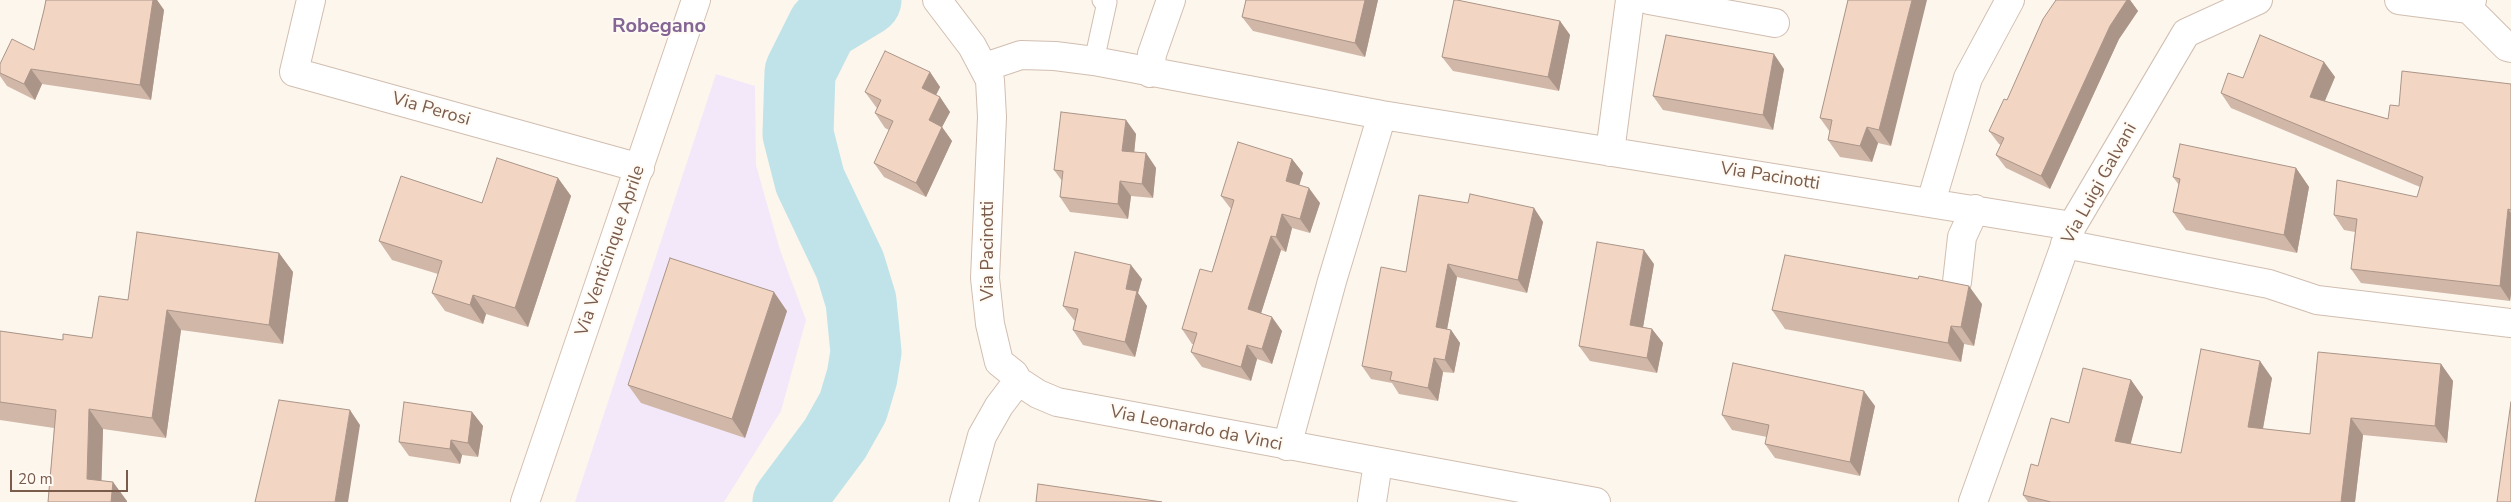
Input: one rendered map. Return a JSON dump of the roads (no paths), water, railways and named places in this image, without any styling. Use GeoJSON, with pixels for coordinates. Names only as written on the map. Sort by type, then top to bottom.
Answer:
{"type":"FeatureCollection","features":[{"type":"Feature","properties":{"kind":"street","name":"Via Perosi"},"geometry":{"type":"LineString","coordinates":[[311,0],[294,72],[640,168]]}},
{"type":"Feature","properties":{"kind":"street","name":"Via Venticinque Aprile"},"geometry":{"type":"LineString","coordinates":[[525,502],[696,0]]}},
{"type":"Feature","properties":{"kind":"street","name":"Via Pacinotti"},"geometry":{"type":"LineString","coordinates":[[937,0],[972,46],[990,80],[992,117],[985,278],[990,324],[999,362],[1014,374],[1018,380]]}},
{"type":"Feature","properties":{"kind":"street"},"geometry":{"type":"LineString","coordinates":[[1150,73],[1152,54],[1171,0]]}},
{"type":"Feature","properties":{"kind":"street"},"geometry":{"type":"LineString","coordinates":[[1610,152],[1630,0]]}},
{"type":"Feature","properties":{"kind":"street"},"geometry":{"type":"LineString","coordinates":[[1649,0],[1775,23]]}},
{"type":"Feature","properties":{"kind":"street"},"geometry":{"type":"LineString","coordinates":[[1931,202],[1968,78],[2010,0]]}},
{"type":"Feature","properties":{"kind":"street","name":"Via Luigi Galvani"},"geometry":{"type":"LineString","coordinates":[[1973,502],[2069,235],[2186,33],[2258,0]]}},
{"type":"Feature","properties":{"kind":"street"},"geometry":{"type":"LineString","coordinates":[[2399,0],[2470,4],[2508,47],[2511,48]]}},
{"type":"Feature","properties":{"kind":"street","name":"Via Pacinotti"},"geometry":{"type":"LineString","coordinates":[[985,68],[1021,56],[1055,56],[1094,61],[1382,115],[1975,210],[2269,284],[2317,300],[2511,323]]}},
{"type":"Feature","properties":{"kind":"street"},"geometry":{"type":"LineString","coordinates":[[1287,446],[1290,426],[1329,290],[1382,115]]}},
{"type":"Feature","properties":{"kind":"street"},"geometry":{"type":"LineString","coordinates":[[1957,282],[1962,237],[1975,210]]}},
{"type":"Feature","properties":{"kind":"street"},"geometry":{"type":"LineString","coordinates":[[964,502],[982,436],[999,406],[1018,380]]}},
{"type":"Feature","properties":{"kind":"street","name":"Via Leonardo da Vinci"},"geometry":{"type":"LineString","coordinates":[[1018,380],[1038,394],[1057,402],[1596,502]]}},
{"type":"Feature","properties":{"kind":"street"},"geometry":{"type":"LineString","coordinates":[[1372,502],[1378,463]]}},
{"type":"Feature","properties":{"kind":"lane"},"geometry":{"type":"LineString","coordinates":[[1094,61],[1107,2],[1102,0]]}},
{"type":"Feature","properties":{"kind":"waterway"},"geometry":{"type":"LineString","coordinates":[[788,502],[835,439],[853,407],[862,377],[866,352],[861,301],[850,265],[810,181],[798,134],[800,72],[823,26],[866,0]]}},
{"type":"Feature","properties":{"kind":"district","name":"Robegano"},"geometry":{"type":"Point","coordinates":[659,27]}}]}
